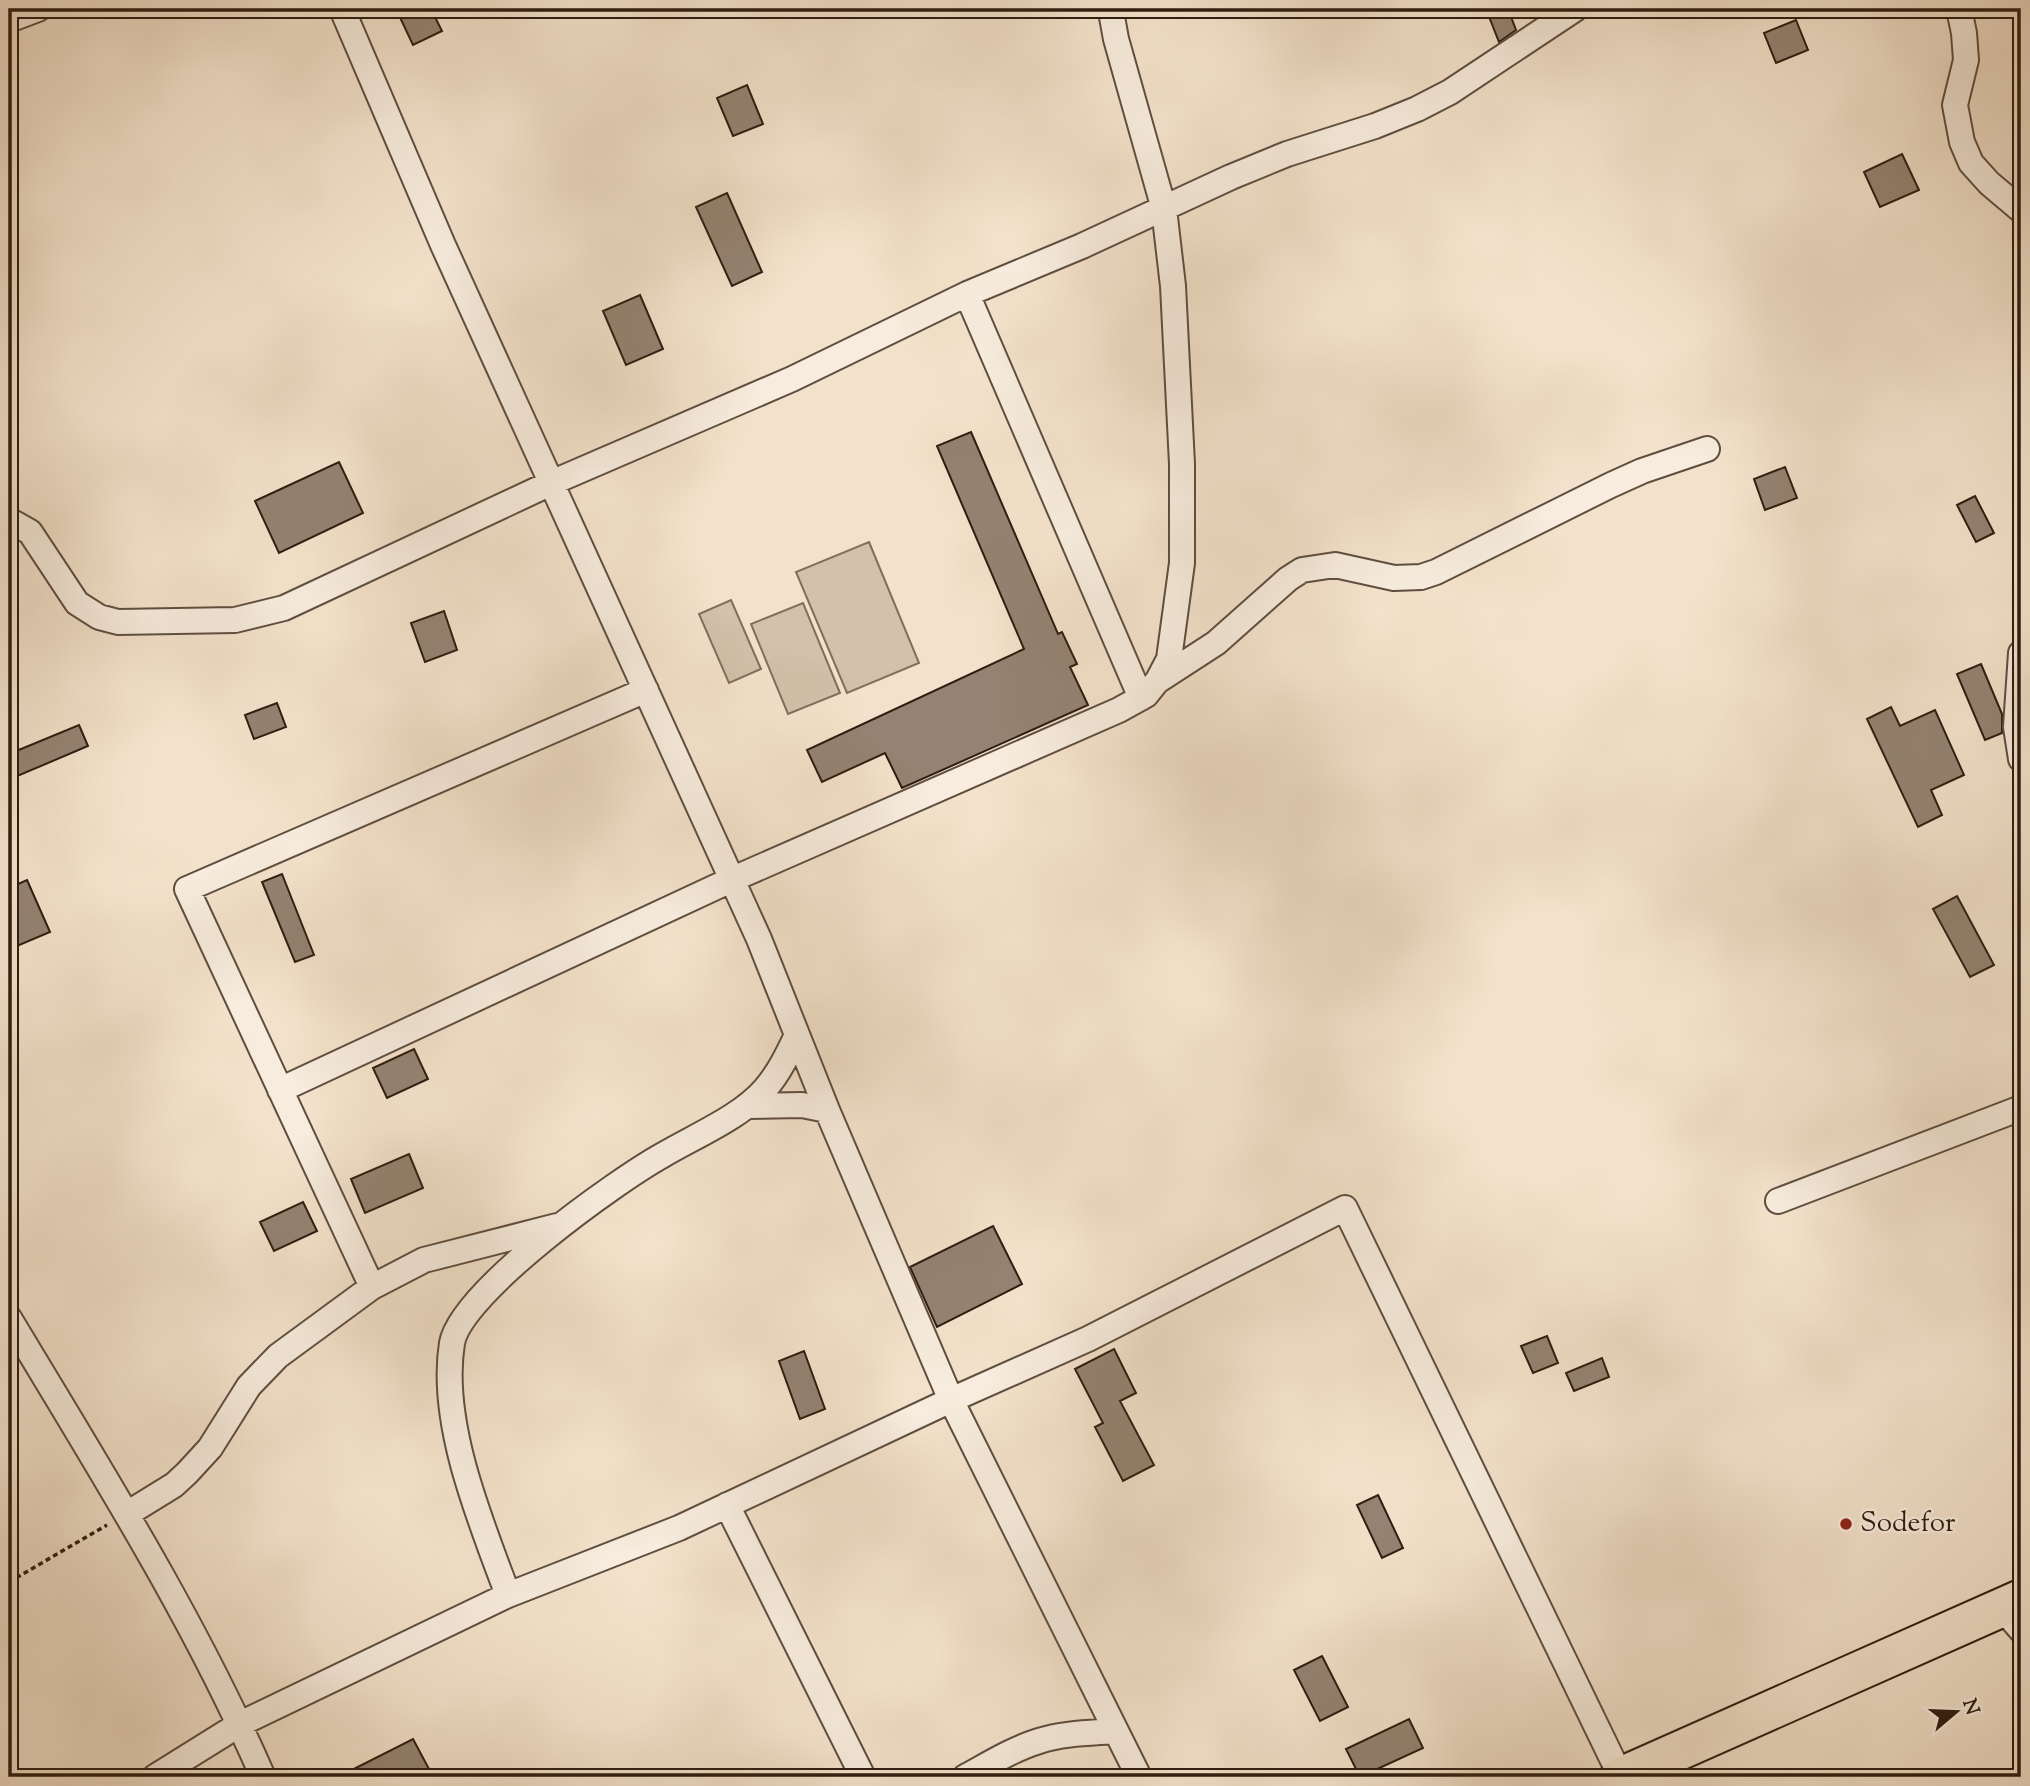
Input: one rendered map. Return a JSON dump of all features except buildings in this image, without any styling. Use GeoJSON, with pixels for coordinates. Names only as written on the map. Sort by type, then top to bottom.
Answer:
{"type":"FeatureCollection","features":[{"type":"Feature","properties":{"kind":"main road"},"geometry":{"type":"LineString","coordinates":[[1621,1777],[2015,1613]]}},
{"type":"Feature","properties":{"kind":"street"},"geometry":{"type":"LineString","coordinates":[[9,20],[38,9]]}},
{"type":"Feature","properties":{"kind":"street"},"geometry":{"type":"LineString","coordinates":[[342,9],[443,245],[733,879],[827,1110],[951,1399],[1139,1777]]}},
{"type":"Feature","properties":{"kind":"street"},"geometry":{"type":"LineString","coordinates":[[1114,9],[1112,17],[1116,39],[1164,208],[1173,286],[1182,464],[1182,563],[1169,659],[1158,680]]}},
{"type":"Feature","properties":{"kind":"street"},"geometry":{"type":"LineString","coordinates":[[9,522],[30,532],[77,603],[99,617],[118,622],[235,620],[284,608],[551,483],[792,379],[967,294],[1082,246],[1287,154],[1375,126],[1417,109],[1450,92],[1575,9]]}},
{"type":"Feature","properties":{"kind":"street"},"geometry":{"type":"LineString","coordinates":[[1959,9],[1966,60],[1955,105],[1962,142],[1971,163],[1989,183],[2021,210]]}},
{"type":"Feature","properties":{"kind":"street"},"geometry":{"type":"LineString","coordinates":[[967,294],[1141,698]]}},
{"type":"Feature","properties":{"kind":"street"},"geometry":{"type":"LineString","coordinates":[[280,1090],[733,879],[1119,710],[1141,698],[1158,680],[1216,643],[1287,579],[1302,570],[1335,565],[1394,578],[1436,572],[1611,485],[1642,471],[1707,449]]}},
{"type":"Feature","properties":{"kind":"street"},"geometry":{"type":"LineString","coordinates":[[2021,653],[2016,727],[2021,759]]}},
{"type":"Feature","properties":{"kind":"street"},"geometry":{"type":"LineString","coordinates":[[372,1287],[187,889],[646,690]]}},
{"type":"Feature","properties":{"kind":"street"},"geometry":{"type":"LineString","coordinates":[[508,1595],[475,1507],[460,1447],[450,1393],[452,1341],[467,1314],[484,1295],[599,1194],[748,1106],[774,1079],[797,1035]]}},
{"type":"Feature","properties":{"kind":"street"},"geometry":{"type":"LineString","coordinates":[[748,1106],[802,1105],[827,1110]]}},
{"type":"Feature","properties":{"kind":"street"},"geometry":{"type":"LineString","coordinates":[[1778,1201],[2021,1108]]}},
{"type":"Feature","properties":{"kind":"street"},"geometry":{"type":"LineString","coordinates":[[155,1777],[240,1724],[508,1595],[679,1528],[951,1399],[1087,1339],[1345,1208],[1621,1777]]}},
{"type":"Feature","properties":{"kind":"street"},"geometry":{"type":"LineString","coordinates":[[127,1514],[174,1485],[187,1473],[218,1437],[249,1386],[278,1356],[372,1287],[424,1260],[561,1225]]}},
{"type":"Feature","properties":{"kind":"street"},"geometry":{"type":"LineString","coordinates":[[9,1318],[127,1514],[240,1724],[263,1777]]}},
{"type":"Feature","properties":{"kind":"street"},"geometry":{"type":"LineString","coordinates":[[727,1505],[863,1777]]}},
{"type":"Feature","properties":{"kind":"street"},"geometry":{"type":"LineString","coordinates":[[965,1777],[1041,1740],[1116,1731]]}},
{"type":"Feature","properties":{"kind":"path"},"geometry":{"type":"LineString","coordinates":[[9,1582],[127,1514]]}},
{"type":"Feature","properties":{"kind":"shaded area"},"geometry":{"type":"Polygon","coordinates":[[[869,542],[919,663],[847,693],[796,572],[869,542]]]}},
{"type":"Feature","properties":{"kind":"shaded area"},"geometry":{"type":"Polygon","coordinates":[[[731,600],[761,669],[729,683],[699,614],[731,600]]]}},
{"type":"Feature","properties":{"kind":"shaded area"},"geometry":{"type":"Polygon","coordinates":[[[803,603],[840,693],[788,714],[751,624],[803,603]]]}},
{"type":"Feature","properties":{"kind":"place","name":"Sodefor"},"geometry":{"type":"Point","coordinates":[1846,1524]}}]}
